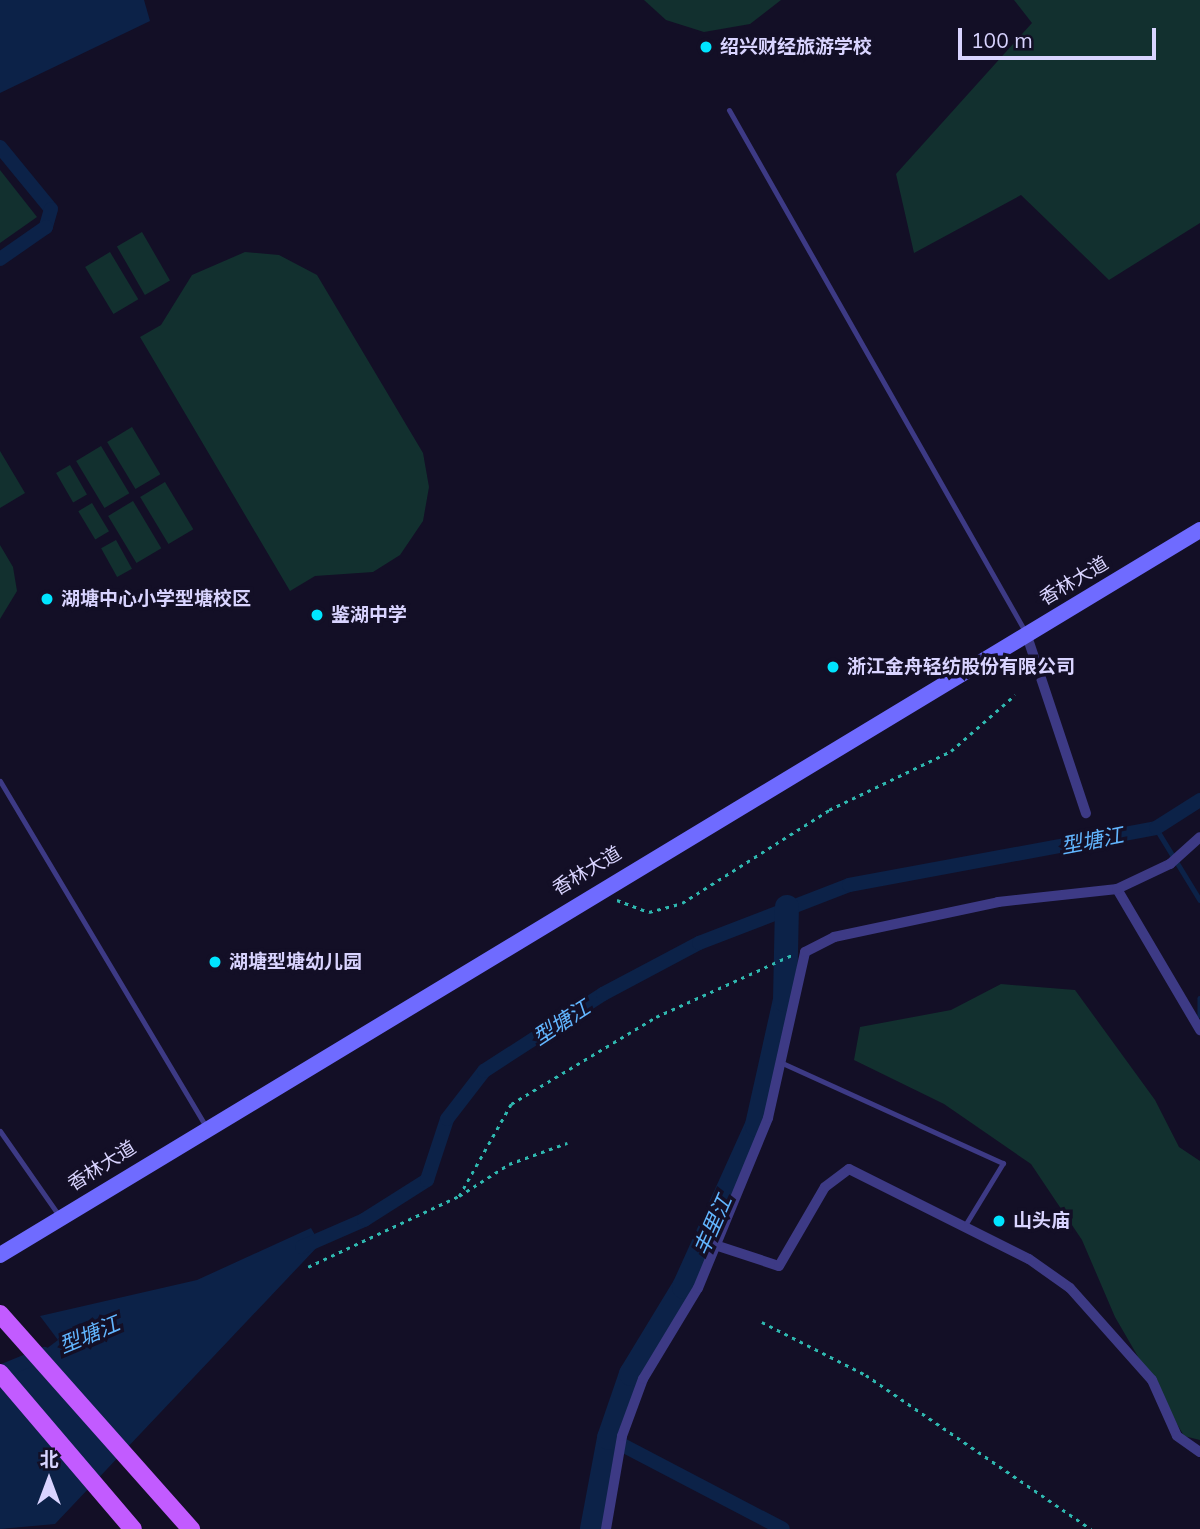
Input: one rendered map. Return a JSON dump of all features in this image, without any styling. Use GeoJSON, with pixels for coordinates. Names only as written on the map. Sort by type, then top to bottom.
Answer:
{"type":"FeatureCollection","features":[{"type":"Feature","properties":{"kind":"main road","name":"香林大道"},"geometry":{"type":"LineString","coordinates":[[0,1255],[600,887],[1200,530]]}},
{"type":"Feature","properties":{"kind":"main road"},"geometry":{"type":"LineString","coordinates":[[0,1314],[191,1529]]}},
{"type":"Feature","properties":{"kind":"main road"},"geometry":{"type":"LineString","coordinates":[[0,1373],[133,1529]]}},
{"type":"Feature","properties":{"kind":"street"},"geometry":{"type":"LineString","coordinates":[[1026,633],[1086,813]]}},
{"type":"Feature","properties":{"kind":"street"},"geometry":{"type":"LineString","coordinates":[[606,1529],[622,1436],[643,1379],[715,1245],[768,1118],[805,952],[834,937],[999,902],[1117,889],[1172,862],[1200,837]]}},
{"type":"Feature","properties":{"kind":"street"},"geometry":{"type":"LineString","coordinates":[[1117,889],[1200,1030]]}},
{"type":"Feature","properties":{"kind":"street"},"geometry":{"type":"LineString","coordinates":[[715,1245],[779,1266],[825,1187],[849,1169],[964,1227],[1070,1288],[1152,1380],[1177,1436],[1200,1452]]}},
{"type":"Feature","properties":{"kind":"lane"},"geometry":{"type":"LineString","coordinates":[[729,110],[1026,633]]}},
{"type":"Feature","properties":{"kind":"lane"},"geometry":{"type":"LineString","coordinates":[[0,781],[206,1127]]}},
{"type":"Feature","properties":{"kind":"lane"},"geometry":{"type":"LineString","coordinates":[[780,1062],[1003,1163],[964,1227]]}},
{"type":"Feature","properties":{"kind":"lane"},"geometry":{"type":"LineString","coordinates":[[0,1131],[60,1217]]}},
{"type":"Feature","properties":{"kind":"path"},"geometry":{"type":"LineString","coordinates":[[600,887],[633,911],[682,903],[829,810],[951,751],[1015,695]]}},
{"type":"Feature","properties":{"kind":"path"},"geometry":{"type":"LineString","coordinates":[[458,1196],[510,1104],[656,1017],[776,960],[805,952]]}},
{"type":"Feature","properties":{"kind":"path"},"geometry":{"type":"LineString","coordinates":[[308,1267],[458,1196],[509,1164],[567,1143]]}},
{"type":"Feature","properties":{"kind":"path"},"geometry":{"type":"LineString","coordinates":[[762,1322],[866,1375],[1091,1529]]}},
{"type":"Feature","properties":{"kind":"green space"},"geometry":{"type":"Polygon","coordinates":[[[644,0],[781,0],[750,24],[704,32],[666,20],[644,0]]]}},
{"type":"Feature","properties":{"kind":"green space"},"geometry":{"type":"Polygon","coordinates":[[[1014,0],[1200,0],[1200,223],[1109,280],[1021,195],[914,253],[896,174],[1032,23],[1014,0]]]}},
{"type":"Feature","properties":{"kind":"green space"},"geometry":{"type":"Polygon","coordinates":[[[0,170],[37,217],[0,243],[0,170]]]}},
{"type":"Feature","properties":{"kind":"green space"},"geometry":{"type":"Polygon","coordinates":[[[142,232],[170,280],[145,295],[117,246],[142,232]]]}},
{"type":"Feature","properties":{"kind":"green space"},"geometry":{"type":"Polygon","coordinates":[[[110,252],[138,299],[113,314],[85,267],[110,252]]]}},
{"type":"Feature","properties":{"kind":"green space"},"geometry":{"type":"Polygon","coordinates":[[[245,252],[279,255],[317,275],[423,453],[429,487],[423,521],[400,555],[373,572],[315,576],[290,591],[140,337],[161,325],[192,275],[245,252]]]}},
{"type":"Feature","properties":{"kind":"green space"},"geometry":{"type":"Polygon","coordinates":[[[132,427],[160,474],[135,489],[107,442],[132,427]]]}},
{"type":"Feature","properties":{"kind":"green space"},"geometry":{"type":"Polygon","coordinates":[[[101,446],[129,493],[104,508],[76,461],[101,446]]]}},
{"type":"Feature","properties":{"kind":"green space"},"geometry":{"type":"Polygon","coordinates":[[[0,451],[25,493],[0,508],[0,451]]]}},
{"type":"Feature","properties":{"kind":"green space"},"geometry":{"type":"Polygon","coordinates":[[[70,465],[87,494],[73,502],[56,473],[70,465]]]}},
{"type":"Feature","properties":{"kind":"green space"},"geometry":{"type":"Polygon","coordinates":[[[165,482],[193,529],[168,544],[140,497],[165,482]]]}},
{"type":"Feature","properties":{"kind":"green space"},"geometry":{"type":"Polygon","coordinates":[[[133,501],[161,548],[136,563],[108,516],[133,501]]]}},
{"type":"Feature","properties":{"kind":"green space"},"geometry":{"type":"Polygon","coordinates":[[[92,503],[109,531],[95,540],[78,511],[92,503]]]}},
{"type":"Feature","properties":{"kind":"green space"},"geometry":{"type":"Polygon","coordinates":[[[116,540],[132,569],[117,577],[101,548],[116,540]]]}},
{"type":"Feature","properties":{"kind":"green space"},"geometry":{"type":"Polygon","coordinates":[[[0,545],[13,567],[17,591],[0,619],[0,545]]]}},
{"type":"Feature","properties":{"kind":"green space"},"geometry":{"type":"Polygon","coordinates":[[[1001,984],[1075,990],[1155,1100],[1179,1147],[1200,1161],[1200,1440],[1184,1436],[1115,1317],[1082,1240],[1031,1164],[944,1104],[854,1060],[860,1027],[951,1010],[1001,984]]]}},
{"type":"Feature","properties":{"kind":"water"},"geometry":{"type":"Polygon","coordinates":[[[0,0],[144,0],[150,21],[0,93],[0,0]]]}},
{"type":"Feature","properties":{"kind":"water"},"geometry":{"type":"Polygon","coordinates":[[[311,1228],[320,1244],[55,1524],[0,1529],[0,1384],[58,1340],[40,1316],[197,1280],[311,1228]]]}},
{"type":"Feature","properties":{"kind":"waterway"},"geometry":{"type":"LineString","coordinates":[[0,147],[51,209],[46,227],[0,259]]}},
{"type":"Feature","properties":{"kind":"waterway","name":"型塘江"},"geometry":{"type":"LineString","coordinates":[[302,1247],[364,1220],[427,1180],[447,1119],[484,1071],[603,994],[699,943],[849,885],[1156,828],[1200,800]]}},
{"type":"Feature","properties":{"kind":"waterway"},"geometry":{"type":"LineString","coordinates":[[1156,828],[1200,900]]}},
{"type":"Feature","properties":{"kind":"waterway","name":"丰里江"},"geometry":{"type":"LineString","coordinates":[[592,1529],[609,1438],[631,1374],[684,1287],[757,1125],[785,1000],[787,907]]}},
{"type":"Feature","properties":{"kind":"waterway"},"geometry":{"type":"LineString","coordinates":[[1200,998],[1200,1015]]}},
{"type":"Feature","properties":{"kind":"waterway","name":"型塘江"},"geometry":{"type":"LineString","coordinates":[[0,1372],[44,1354]]}},
{"type":"Feature","properties":{"kind":"waterway"},"geometry":{"type":"LineString","coordinates":[[609,1438],[783,1529]]}},
{"type":"Feature","properties":{"kind":"place","name":"绍兴财经旅游学校"},"geometry":{"type":"Point","coordinates":[706,47]}},
{"type":"Feature","properties":{"kind":"place","name":"湖塘中心小学型塘校区"},"geometry":{"type":"Point","coordinates":[47,599]}},
{"type":"Feature","properties":{"kind":"place","name":"鉴湖中学"},"geometry":{"type":"Point","coordinates":[317,615]}},
{"type":"Feature","properties":{"kind":"place","name":"浙江金舟轻纺股份有限公司"},"geometry":{"type":"Point","coordinates":[833,667]}},
{"type":"Feature","properties":{"kind":"place","name":"湖塘型塘幼儿园"},"geometry":{"type":"Point","coordinates":[215,962]}},
{"type":"Feature","properties":{"kind":"place","name":"山头庙"},"geometry":{"type":"Point","coordinates":[999,1221]}}]}
